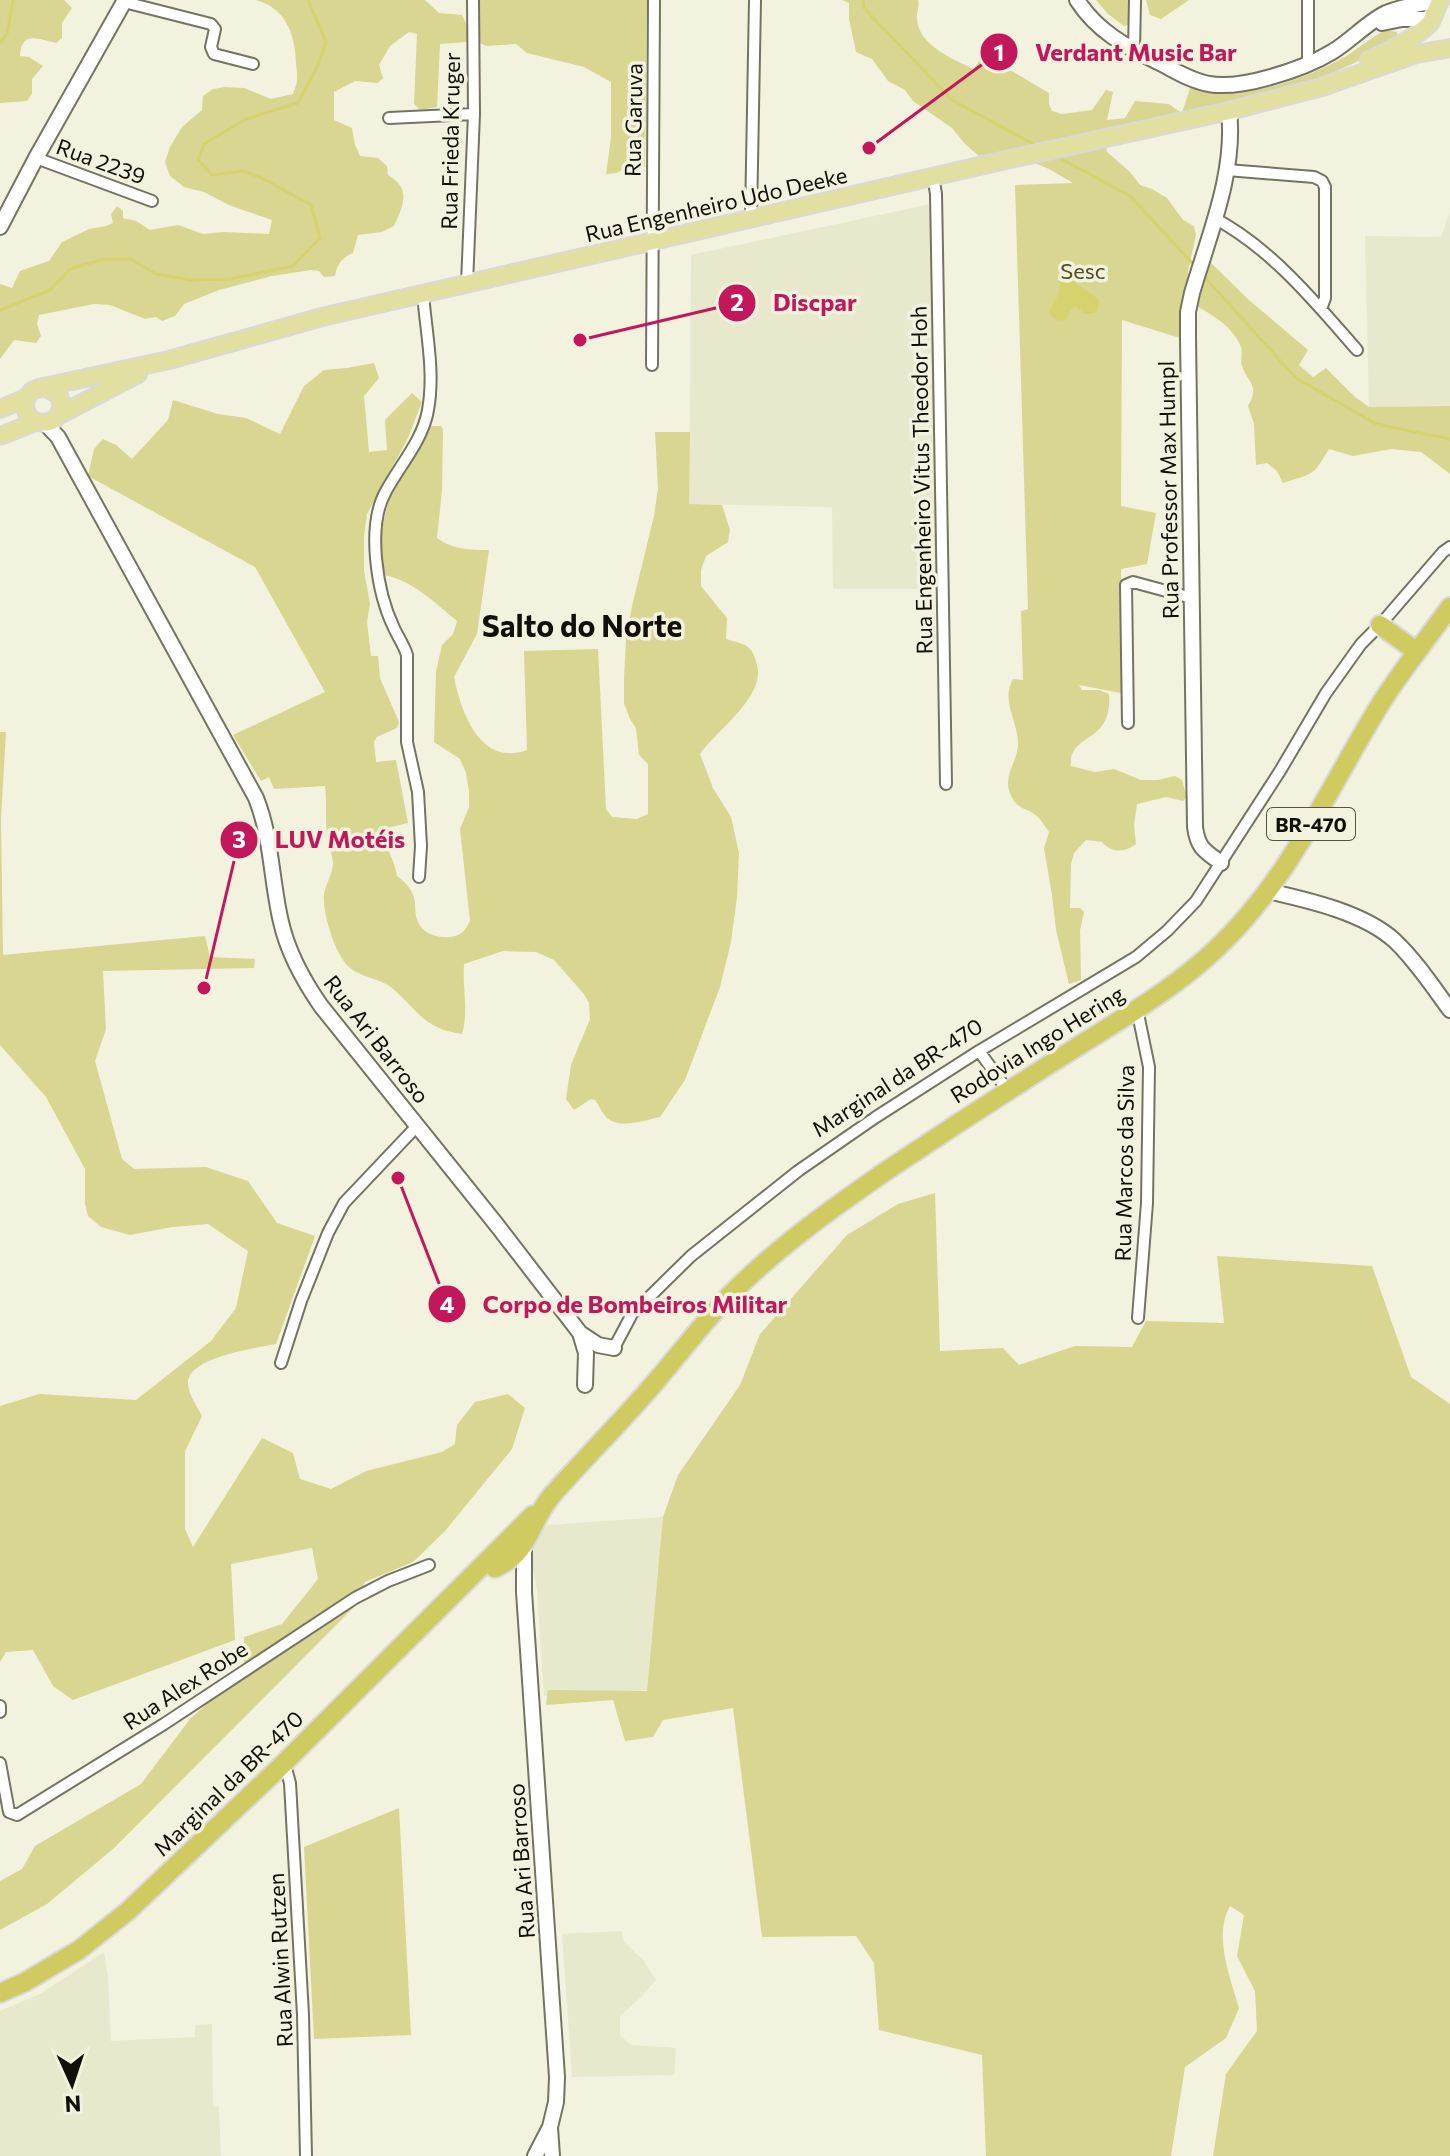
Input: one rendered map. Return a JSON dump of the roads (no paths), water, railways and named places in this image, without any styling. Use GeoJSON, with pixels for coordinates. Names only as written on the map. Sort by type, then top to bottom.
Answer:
{"type":"FeatureCollection","features":[{"type":"Feature","properties":{"kind":"highway","name":"Rodovia Ingo Hering"},"geometry":{"type":"LineString","coordinates":[[551,1496],[731,1294],[795,1235],[1008,1091],[1137,1009],[1215,950],[1268,891],[1296,850],[1382,702],[1450,607]]}},
{"type":"Feature","properties":{"kind":"highway"},"geometry":{"type":"LineString","coordinates":[[1380,625],[1417,652]]}},
{"type":"Feature","properties":{"kind":"highway"},"geometry":{"type":"LineString","coordinates":[[495,1568],[518,1554],[539,1512],[551,1496]]}},
{"type":"Feature","properties":{"kind":"highway","name":"Marginal da BR-470"},"geometry":{"type":"LineString","coordinates":[[0,1993],[25,1982],[93,1940],[128,1911],[282,1765],[551,1496]]}},
{"type":"Feature","properties":{"kind":"main road","name":"Rua Engenheiro Udo Deeke"},"geometry":{"type":"LineString","coordinates":[[1275,98],[1392,50],[1431,20],[1440,0]]}},
{"type":"Feature","properties":{"kind":"main road"},"geometry":{"type":"LineString","coordinates":[[1431,20],[1439,37],[1450,47]]}},
{"type":"Feature","properties":{"kind":"main road","name":"Rua Engenheiro Udo Deeke"},"geometry":{"type":"LineString","coordinates":[[10,402],[35,389],[169,360],[322,317],[1229,111],[1322,87],[1416,54],[1450,47]]}},
{"type":"Feature","properties":{"kind":"main road","name":"Rua Engenheiro Udo Deeke"},"geometry":{"type":"LineString","coordinates":[[0,436],[49,419],[169,360]]}},
{"type":"Feature","properties":{"kind":"main road"},"geometry":{"type":"LineString","coordinates":[[10,402],[27,413],[29,418],[49,419],[62,404],[59,395],[46,388]]}},
{"type":"Feature","properties":{"kind":"street","name":"Rua Frieda Kruger"},"geometry":{"type":"LineString","coordinates":[[467,284],[474,114],[473,0]]}},
{"type":"Feature","properties":{"kind":"street","name":"Rua Garuva"},"geometry":{"type":"LineString","coordinates":[[652,365],[654,0]]}},
{"type":"Feature","properties":{"kind":"street"},"geometry":{"type":"LineString","coordinates":[[751,218],[755,0]]}},
{"type":"Feature","properties":{"kind":"street"},"geometry":{"type":"LineString","coordinates":[[1077,0],[1083,10],[1119,43],[1197,81],[1224,86],[1274,76],[1308,64],[1332,52],[1379,17],[1440,0]]}},
{"type":"Feature","properties":{"kind":"street"},"geometry":{"type":"LineString","coordinates":[[1134,51],[1135,0]]}},
{"type":"Feature","properties":{"kind":"street"},"geometry":{"type":"LineString","coordinates":[[1308,0],[1308,64]]}},
{"type":"Feature","properties":{"kind":"street"},"geometry":{"type":"LineString","coordinates":[[0,227],[124,1],[211,24],[215,29],[211,47],[214,54],[253,64]]}},
{"type":"Feature","properties":{"kind":"street"},"geometry":{"type":"LineString","coordinates":[[1366,28],[1391,20],[1431,20]]}},
{"type":"Feature","properties":{"kind":"street","name":"Rua Professor Max Humpl"},"geometry":{"type":"LineString","coordinates":[[1221,863],[1201,847],[1195,827],[1188,312],[1227,170],[1231,134],[1229,111]]}},
{"type":"Feature","properties":{"kind":"street"},"geometry":{"type":"LineString","coordinates":[[389,118],[474,114]]}},
{"type":"Feature","properties":{"kind":"street","name":"Rua 2239"},"geometry":{"type":"LineString","coordinates":[[36,158],[152,201]]}},
{"type":"Feature","properties":{"kind":"street"},"geometry":{"type":"LineString","coordinates":[[1227,170],[1314,177],[1322,181],[1325,187],[1325,298],[1321,309]]}},
{"type":"Feature","properties":{"kind":"street","name":"Rua Engenheiro Vitus Theodor Hoh"},"geometry":{"type":"LineString","coordinates":[[933,176],[936,194],[946,784]]}},
{"type":"Feature","properties":{"kind":"street"},"geometry":{"type":"LineString","coordinates":[[1214,218],[1258,246],[1357,350]]}},
{"type":"Feature","properties":{"kind":"street"},"geometry":{"type":"LineString","coordinates":[[419,877],[418,792],[407,742],[407,655],[393,627],[380,585],[375,530],[383,495],[420,434],[428,412],[431,386],[423,294]]}},
{"type":"Feature","properties":{"kind":"street","name":"Rua Ari Barroso"},"geometry":{"type":"LineString","coordinates":[[49,419],[256,798],[265,820],[280,919],[302,977],[321,1006],[580,1333],[598,1345],[614,1348]]}},
{"type":"Feature","properties":{"kind":"street","name":"Marginal da BR-470"},"geometry":{"type":"LineString","coordinates":[[614,1348],[632,1314],[691,1256],[798,1171],[979,1051],[1136,957],[1167,931],[1196,901],[1326,693],[1361,644],[1450,547]]}},
{"type":"Feature","properties":{"kind":"street"},"geometry":{"type":"LineString","coordinates":[[1128,723],[1126,585],[1133,582],[1192,598]]}},
{"type":"Feature","properties":{"kind":"street"},"geometry":{"type":"LineString","coordinates":[[1268,891],[1333,909],[1382,931],[1396,942],[1450,1010]]}},
{"type":"Feature","properties":{"kind":"street","name":"Rua Marcos da Silva"},"geometry":{"type":"LineString","coordinates":[[1137,1009],[1149,1067],[1147,1203],[1138,1318]]}},
{"type":"Feature","properties":{"kind":"street"},"geometry":{"type":"LineString","coordinates":[[979,1051],[1008,1091]]}},
{"type":"Feature","properties":{"kind":"street"},"geometry":{"type":"LineString","coordinates":[[281,1363],[301,1301],[328,1233],[344,1203],[417,1126]]}},
{"type":"Feature","properties":{"kind":"street"},"geometry":{"type":"LineString","coordinates":[[580,1333],[586,1353],[585,1385]]}},
{"type":"Feature","properties":{"kind":"street","name":"Rua Ari Barroso"},"geometry":{"type":"LineString","coordinates":[[524,1545],[524,1592],[557,2067],[556,2102],[550,2127],[535,2156]]}},
{"type":"Feature","properties":{"kind":"street","name":"Rua Alex Robe"},"geometry":{"type":"LineString","coordinates":[[0,1763],[9,1812],[17,1815],[164,1724],[355,1598],[429,1565]]}},
{"type":"Feature","properties":{"kind":"street"},"geometry":{"type":"LineString","coordinates":[[495,1568],[512,1575],[524,1592]]}},
{"type":"Feature","properties":{"kind":"street","name":"Marginal da BR-470"},"geometry":{"type":"LineString","coordinates":[[467,1579],[495,1568]]}},
{"type":"Feature","properties":{"kind":"street","name":"Rua Alwin Rutzen"},"geometry":{"type":"LineString","coordinates":[[282,1765],[290,1783],[303,2015],[306,2156]]}},
{"type":"Feature","properties":{"kind":"street","name":"Rua Ari Barroso"},"geometry":{"type":"LineString","coordinates":[[550,2127],[552,2156]]}},
{"type":"Feature","properties":{"kind":"waterway"},"geometry":{"type":"LineString","coordinates":[[0,43],[7,34],[13,0]]}},
{"type":"Feature","properties":{"kind":"waterway"},"geometry":{"type":"LineString","coordinates":[[0,310],[50,290],[70,269],[104,259],[131,259],[156,274],[191,280],[230,279],[293,266],[320,238],[311,205],[243,171],[212,175],[198,160],[204,144],[246,119],[298,103],[326,42],[308,0]]}},
{"type":"Feature","properties":{"kind":"waterway"},"geometry":{"type":"LineString","coordinates":[[863,0],[864,8],[952,100],[1037,146]]}},
{"type":"Feature","properties":{"kind":"waterway"},"geometry":{"type":"LineString","coordinates":[[1054,155],[1130,196],[1194,265]]}},
{"type":"Feature","properties":{"kind":"waterway"},"geometry":{"type":"LineString","coordinates":[[1202,274],[1296,378],[1376,424],[1450,439]]}},
{"type":"Feature","properties":{"kind":"place","name":"Verdant Music Bar"},"geometry":{"type":"Point","coordinates":[869,148]}},
{"type":"Feature","properties":{"kind":"place","name":"Discpar"},"geometry":{"type":"Point","coordinates":[580,340]}},
{"type":"Feature","properties":{"kind":"place","name":"LUV Motéis"},"geometry":{"type":"Point","coordinates":[204,988]}},
{"type":"Feature","properties":{"kind":"place","name":"Corpo de Bombeiros Militar"},"geometry":{"type":"Point","coordinates":[398,1178]}},
{"type":"Feature","properties":{"kind":"district","name":"Salto do Norte"},"geometry":{"type":"Point","coordinates":[582,624]}},
{"type":"Feature","properties":{"kind":"park label","name":"Sesc"},"geometry":{"type":"Point","coordinates":[1083,270]}}]}
